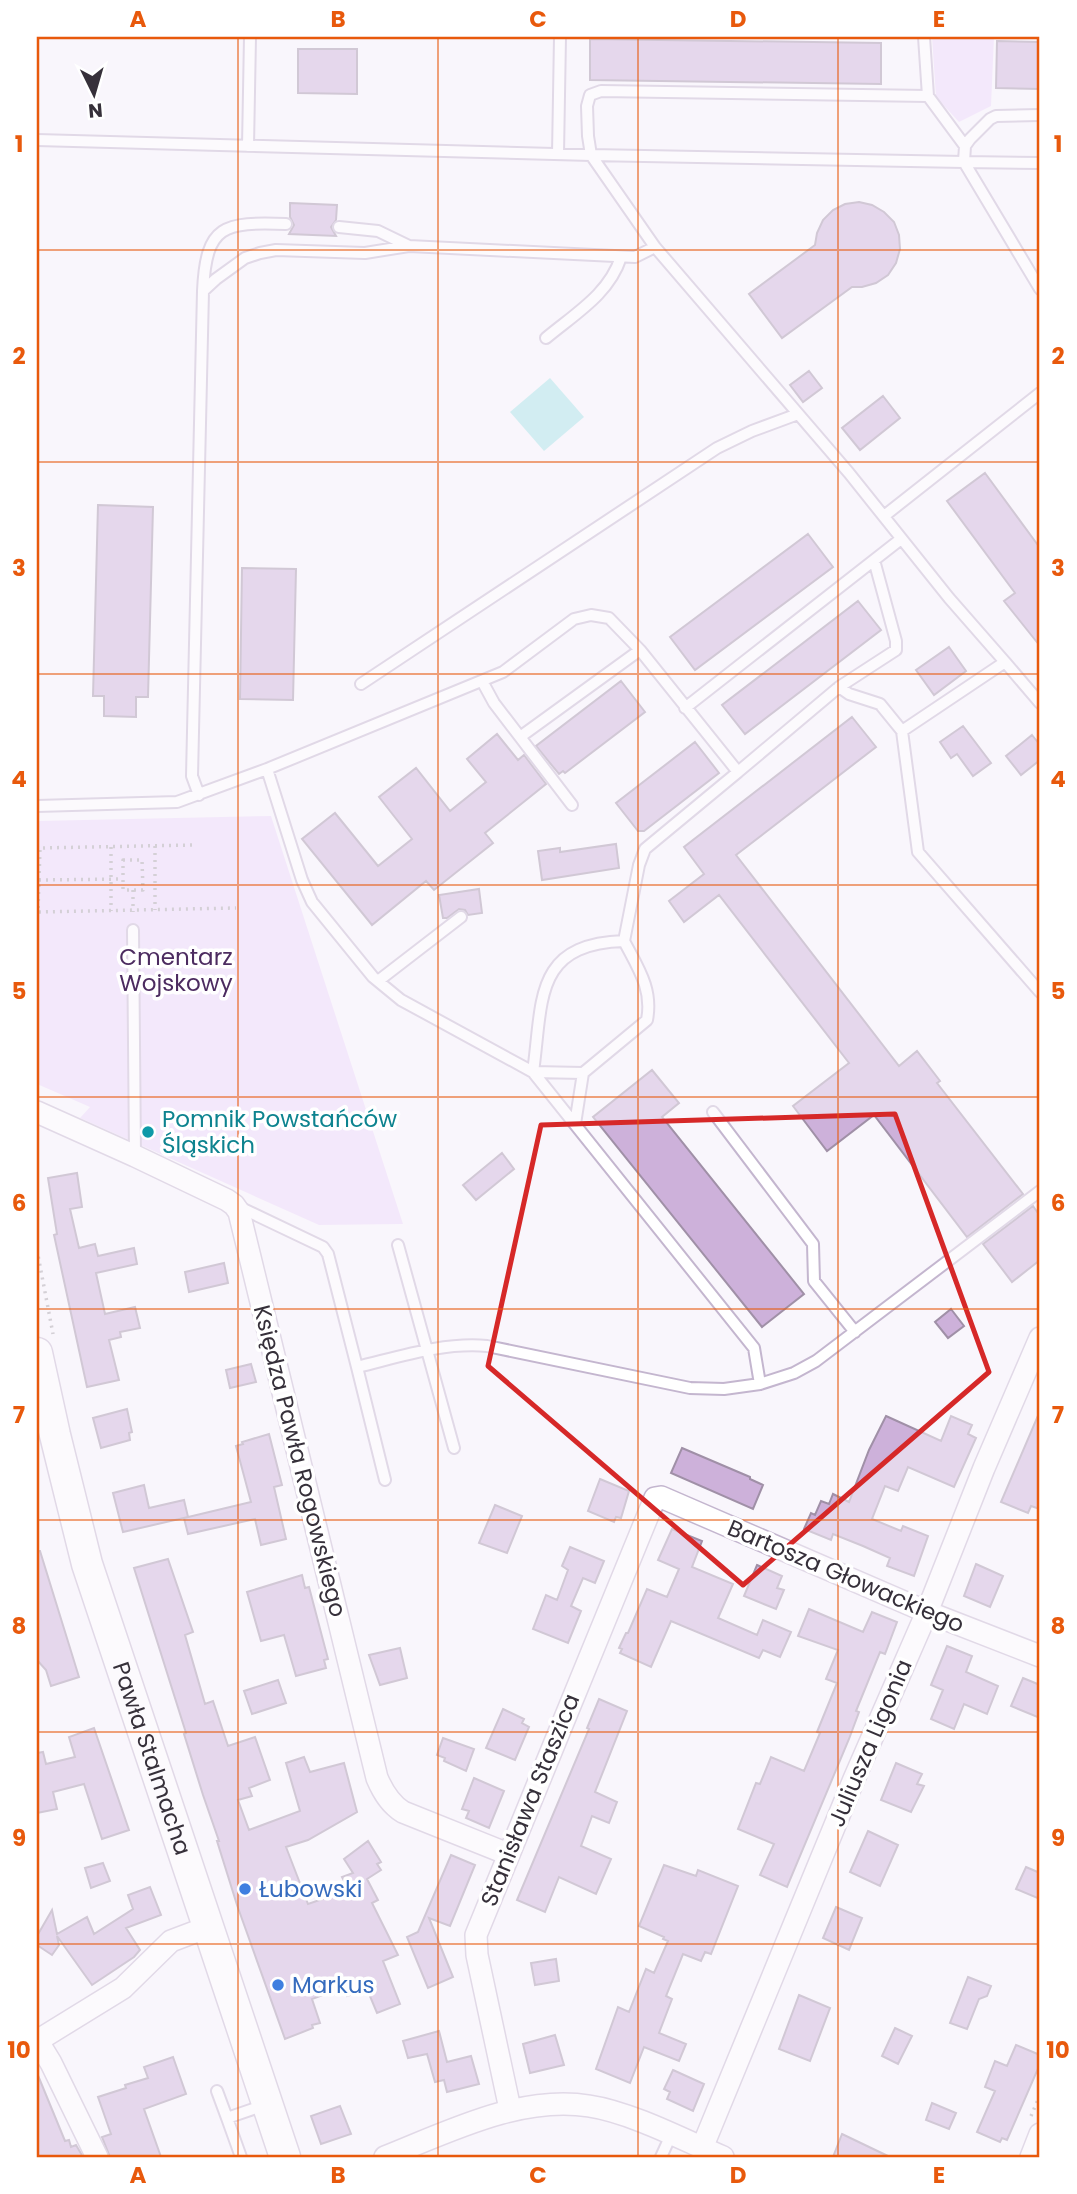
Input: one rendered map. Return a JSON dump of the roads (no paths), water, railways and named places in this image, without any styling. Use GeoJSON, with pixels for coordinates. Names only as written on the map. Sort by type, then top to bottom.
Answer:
{"type":"FeatureCollection","features":[{"type":"Feature","properties":{"kind":"street"},"geometry":{"type":"LineString","coordinates":[[37,1112],[234,1205]]}},
{"type":"Feature","properties":{"kind":"street","name":"Księdza Pawła Rogowskiego"},"geometry":{"type":"LineString","coordinates":[[234,1205],[242,1219],[374,1765],[382,1788],[394,1806],[403,1812],[508,1854]]}},
{"type":"Feature","properties":{"kind":"street","name":"Juliusza Ligonia"},"geometry":{"type":"LineString","coordinates":[[702,2148],[1040,1338]]}},
{"type":"Feature","properties":{"kind":"street","name":"Pawła Stalmacha"},"geometry":{"type":"LineString","coordinates":[[37,1353],[50,1436],[87,1564],[285,2157]]}},
{"type":"Feature","properties":{"kind":"street","name":"Bartosza Głowackiego"},"geometry":{"type":"LineString","coordinates":[[653,1501],[662,1497],[927,1612],[1040,1656]]}},
{"type":"Feature","properties":{"kind":"street","name":"Stanisława Staszica"},"geometry":{"type":"LineString","coordinates":[[510,2109],[475,1944],[478,1926],[653,1501]]}},
{"type":"Feature","properties":{"kind":"street"},"geometry":{"type":"LineString","coordinates":[[97,2157],[37,2040],[123,1988],[172,1941],[208,1927]]}},
{"type":"Feature","properties":{"kind":"street"},"geometry":{"type":"LineString","coordinates":[[385,2157],[510,2109],[537,2105],[590,2106],[619,2113],[723,2157]]}},
{"type":"Feature","properties":{"kind":"lane"},"geometry":{"type":"LineString","coordinates":[[248,146],[250,37]]}},
{"type":"Feature","properties":{"kind":"lane"},"geometry":{"type":"LineString","coordinates":[[558,154],[560,37]]}},
{"type":"Feature","properties":{"kind":"lane"},"geometry":{"type":"LineString","coordinates":[[924,37],[928,96],[965,146]]}},
{"type":"Feature","properties":{"kind":"lane"},"geometry":{"type":"LineString","coordinates":[[928,96],[601,91],[590,95],[587,106],[587,136],[591,155],[655,247],[884,516],[1004,662],[1038,697]]}},
{"type":"Feature","properties":{"kind":"lane"},"geometry":{"type":"LineString","coordinates":[[1040,116],[996,116],[990,119],[965,146],[964,162],[1040,289]]}},
{"type":"Feature","properties":{"kind":"lane"},"geometry":{"type":"LineString","coordinates":[[37,140],[591,155],[1040,163]]}},
{"type":"Feature","properties":{"kind":"lane"},"geometry":{"type":"LineString","coordinates":[[199,795],[192,776],[203,291],[207,252],[219,235],[239,224],[286,225]]}},
{"type":"Feature","properties":{"kind":"lane"},"geometry":{"type":"LineString","coordinates":[[339,227],[378,231],[409,246]]}},
{"type":"Feature","properties":{"kind":"lane"},"geometry":{"type":"LineString","coordinates":[[203,291],[245,258],[276,250],[365,253],[409,246],[635,257],[655,247]]}},
{"type":"Feature","properties":{"kind":"lane"},"geometry":{"type":"LineString","coordinates":[[546,338],[602,291],[615,275],[621,257]]}},
{"type":"Feature","properties":{"kind":"lane"},"geometry":{"type":"LineString","coordinates":[[884,516],[1040,393]]}},
{"type":"Feature","properties":{"kind":"lane"},"geometry":{"type":"LineString","coordinates":[[361,684],[717,448],[752,431],[798,414]]}},
{"type":"Feature","properties":{"kind":"lane"},"geometry":{"type":"LineString","coordinates":[[685,708],[901,539]]}},
{"type":"Feature","properties":{"kind":"lane"},"geometry":{"type":"LineString","coordinates":[[533,1072],[583,1073],[647,1020],[650,1005],[645,979],[624,941],[639,865],[645,849],[839,687],[896,650],[896,641],[874,560]]}},
{"type":"Feature","properties":{"kind":"lane"},"geometry":{"type":"LineString","coordinates":[[37,807],[177,802],[199,795],[503,672],[574,619],[591,615],[610,618],[640,650],[738,772]]}},
{"type":"Feature","properties":{"kind":"lane"},"geometry":{"type":"LineString","coordinates":[[520,737],[640,650]]}},
{"type":"Feature","properties":{"kind":"lane"},"geometry":{"type":"LineString","coordinates":[[902,731],[1004,662]]}},
{"type":"Feature","properties":{"kind":"lane"},"geometry":{"type":"LineString","coordinates":[[482,681],[494,703],[572,805]]}},
{"type":"Feature","properties":{"kind":"lane"},"geometry":{"type":"LineString","coordinates":[[839,687],[849,694],[880,704],[902,731],[918,852],[1040,992]]}},
{"type":"Feature","properties":{"kind":"lane"},"geometry":{"type":"LineString","coordinates":[[267,769],[302,880],[312,902],[378,981],[401,1000],[533,1072],[754,1348],[761,1384]]}},
{"type":"Feature","properties":{"kind":"lane"},"geometry":{"type":"LineString","coordinates":[[378,981],[461,917]]}},
{"type":"Feature","properties":{"kind":"lane"},"geometry":{"type":"LineString","coordinates":[[133,930],[135,1156]]}},
{"type":"Feature","properties":{"kind":"lane"},"geometry":{"type":"LineString","coordinates":[[533,1072],[545,983],[562,959],[579,948],[599,942],[624,941]]}},
{"type":"Feature","properties":{"kind":"lane"},"geometry":{"type":"LineString","coordinates":[[575,1124],[583,1073]]}},
{"type":"Feature","properties":{"kind":"lane"},"geometry":{"type":"LineString","coordinates":[[713,1112],[813,1244],[814,1281],[855,1332]]}},
{"type":"Feature","properties":{"kind":"lane"},"geometry":{"type":"LineString","coordinates":[[357,1367],[427,1350],[460,1345],[487,1346],[690,1388],[724,1389],[761,1384],[794,1373],[816,1361],[1040,1193]]}},
{"type":"Feature","properties":{"kind":"lane"},"geometry":{"type":"LineString","coordinates":[[234,1205],[323,1247],[328,1254],[385,1480]]}},
{"type":"Feature","properties":{"kind":"lane"},"geometry":{"type":"LineString","coordinates":[[398,1245],[454,1448]]}},
{"type":"Feature","properties":{"kind":"lane"},"geometry":{"type":"LineString","coordinates":[[217,2091],[241,2157]]}},
{"type":"Feature","properties":{"kind":"lane"},"geometry":{"type":"LineString","coordinates":[[227,2118],[267,2105]]}},
{"type":"Feature","properties":{"kind":"lane"},"geometry":{"type":"LineString","coordinates":[[661,2157],[671,2135]]}},
{"type":"Feature","properties":{"kind":"water"},"geometry":{"type":"Polygon","coordinates":[[[550,378],[584,417],[544,451],[510,412],[550,378]]]}},
{"type":"Feature","properties":{"kind":"place","name":"Pomnik Powstańców Śląskich"},"geometry":{"type":"Point","coordinates":[148,1132]}},
{"type":"Feature","properties":{"kind":"place","name":"Łubowski"},"geometry":{"type":"Point","coordinates":[245,1889]}},
{"type":"Feature","properties":{"kind":"place","name":"Markus"},"geometry":{"type":"Point","coordinates":[278,1985]}},
{"type":"Feature","properties":{"kind":"park label","name":"Cmentarz Wojskowy"},"geometry":{"type":"Point","coordinates":[176,970]}}]}
